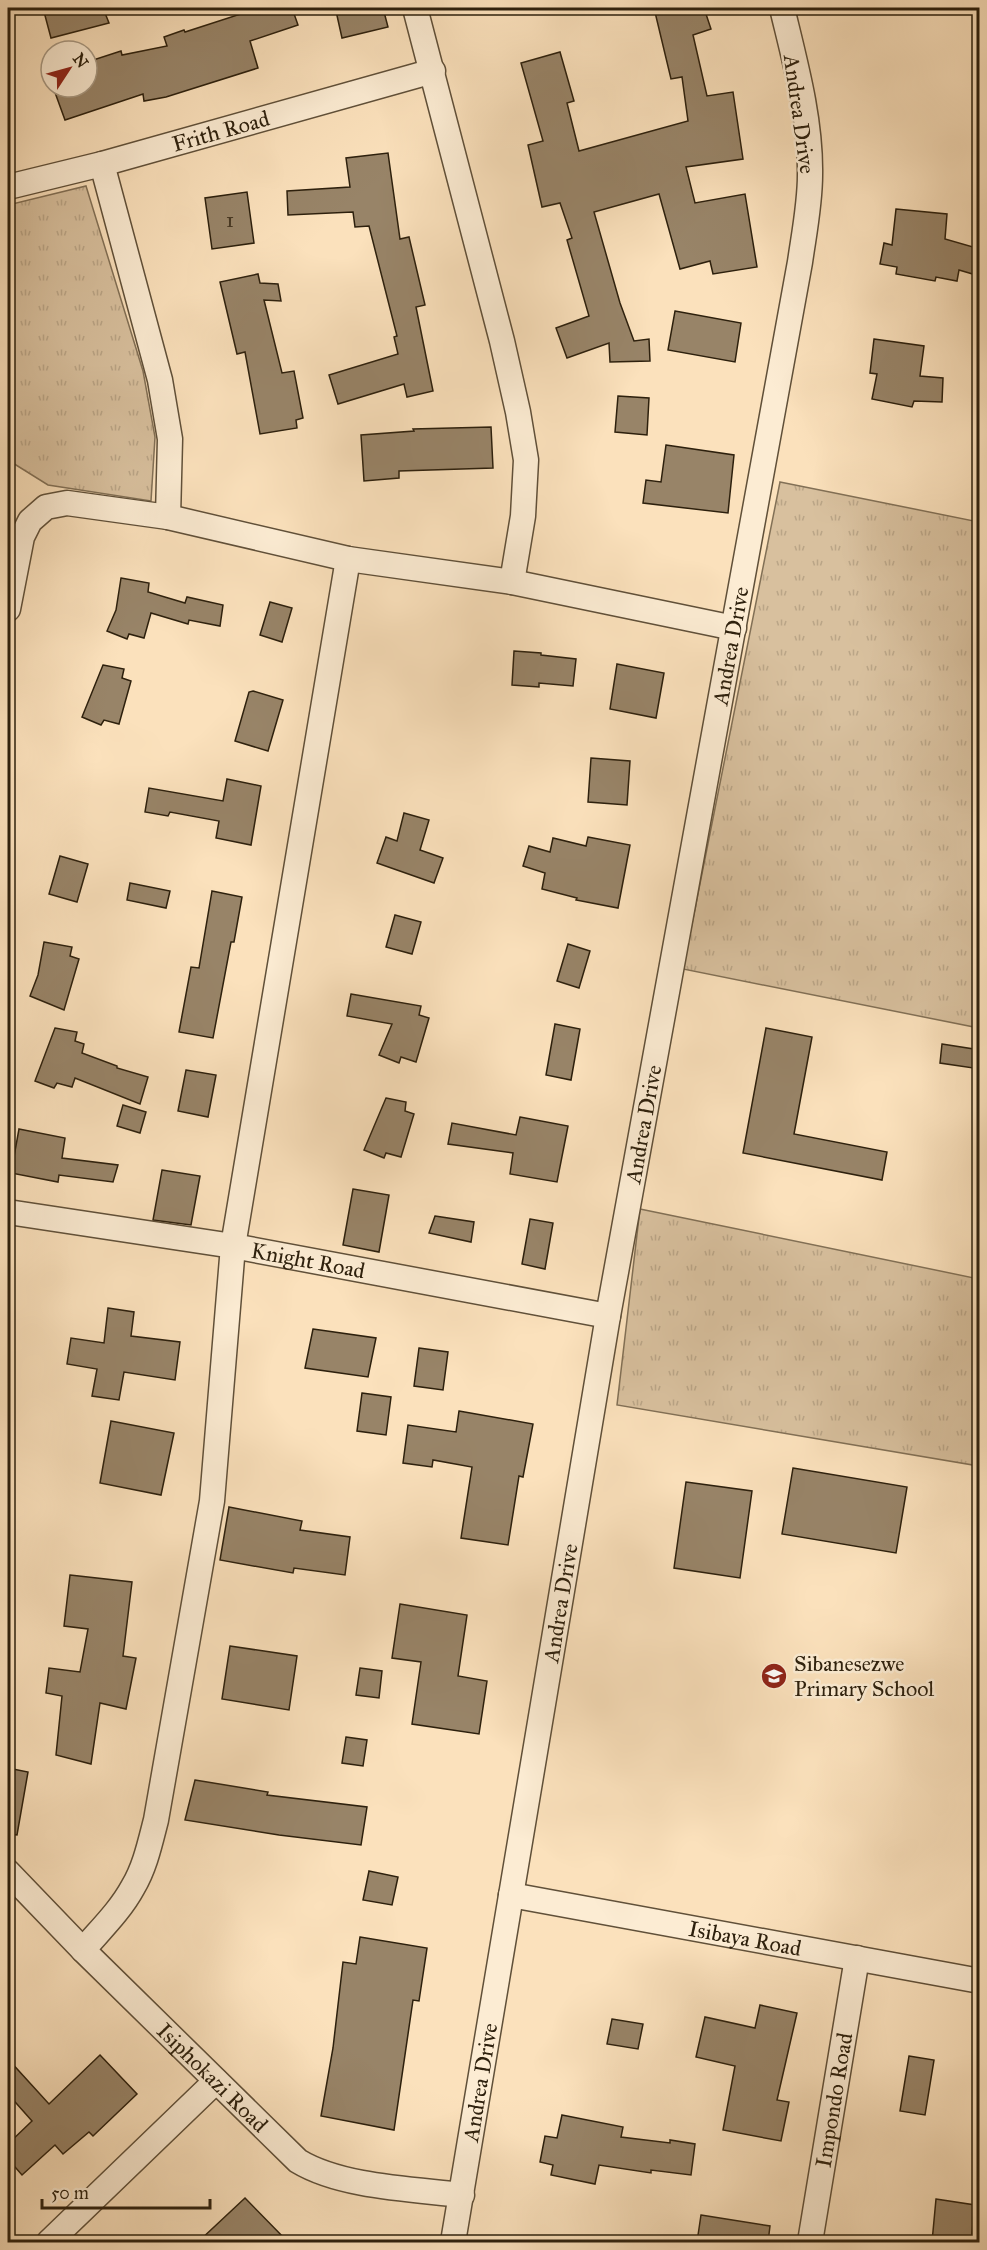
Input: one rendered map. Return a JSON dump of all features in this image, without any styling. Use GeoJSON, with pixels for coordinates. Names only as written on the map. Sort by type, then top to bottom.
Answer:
{"type":"FeatureCollection","features":[{"type":"Feature","properties":{"kind":"street"},"geometry":{"type":"LineString","coordinates":[[415,8],[502,341],[518,412],[526,460],[523,516],[512,582]]}},
{"type":"Feature","properties":{"kind":"street","name":"Andrea Drive"},"geometry":{"type":"LineString","coordinates":[[453,2242],[608,1316],[800,262],[810,176],[799,80],[782,8]]}},
{"type":"Feature","properties":{"kind":"street","name":"Frith Road"},"geometry":{"type":"LineString","coordinates":[[8,187],[102,165],[433,71]]}},
{"type":"Feature","properties":{"kind":"street"},"geometry":{"type":"LineString","coordinates":[[102,165],[160,380],[170,439],[168,517]]}},
{"type":"Feature","properties":{"kind":"street"},"geometry":{"type":"LineString","coordinates":[[8,609],[22,537],[30,521],[46,507],[67,503],[168,517],[348,559],[512,582],[734,628]]}},
{"type":"Feature","properties":{"kind":"street"},"geometry":{"type":"LineString","coordinates":[[83,1950],[121,1906],[134,1886],[145,1860],[156,1820],[212,1501],[233,1246],[348,559]]}},
{"type":"Feature","properties":{"kind":"street","name":"Knight Road"},"geometry":{"type":"LineString","coordinates":[[8,1212],[233,1246],[608,1316]]}},
{"type":"Feature","properties":{"kind":"street","name":"Isiphokazi Road"},"geometry":{"type":"LineString","coordinates":[[8,1872],[284,2150],[315,2172],[339,2179],[462,2195]]}},
{"type":"Feature","properties":{"kind":"street","name":"Isibaya Road"},"geometry":{"type":"LineString","coordinates":[[511,1894],[980,1981]]}},
{"type":"Feature","properties":{"kind":"street","name":"Impondo Road"},"geometry":{"type":"LineString","coordinates":[[810,2242],[857,1958]]}},
{"type":"Feature","properties":{"kind":"street"},"geometry":{"type":"LineString","coordinates":[[49,2242],[216,2081]]}},
{"type":"Feature","properties":{"kind":"green space"},"geometry":{"type":"Polygon","coordinates":[[[86,186],[143,371],[155,437],[151,501],[48,485],[8,460],[8,205],[86,186]]]}},
{"type":"Feature","properties":{"kind":"green space"},"geometry":{"type":"Polygon","coordinates":[[[780,482],[979,522],[979,1028],[683,969],[780,482]]]}},
{"type":"Feature","properties":{"kind":"green space"},"geometry":{"type":"Polygon","coordinates":[[[640,1209],[979,1279],[979,1466],[617,1405],[640,1209]]]}},
{"type":"Feature","properties":{"kind":"building"},"geometry":{"type":"Polygon","coordinates":[[[43,8],[103,8],[109,23],[51,38],[43,8]]]}},
{"type":"Feature","properties":{"kind":"building"},"geometry":{"type":"Polygon","coordinates":[[[259,8],[292,8],[298,25],[250,41],[258,68],[166,97],[144,101],[143,94],[65,120],[57,99],[99,99],[99,58],[121,51],[122,55],[167,46],[164,37],[184,30],[185,32],[259,8]]]}},
{"type":"Feature","properties":{"kind":"building"},"geometry":{"type":"Polygon","coordinates":[[[350,8],[383,8],[388,27],[342,38],[336,11],[350,8]]]}},
{"type":"Feature","properties":{"kind":"building"},"geometry":{"type":"Polygon","coordinates":[[[654,8],[704,8],[711,29],[693,35],[707,96],[733,92],[743,159],[686,167],[695,203],[745,194],[757,267],[713,274],[710,261],[680,269],[659,194],[594,212],[620,303],[634,341],[649,339],[650,361],[610,362],[609,343],[567,358],[556,328],[589,316],[567,240],[572,238],[560,203],[542,207],[528,145],[543,141],[521,63],[560,52],[574,101],[567,103],[579,151],[688,121],[682,77],[671,79],[654,8]]]}},
{"type":"Feature","properties":{"kind":"building"},"geometry":{"type":"Polygon","coordinates":[[[388,153],[400,239],[409,237],[425,305],[416,307],[433,391],[407,397],[404,384],[338,404],[329,375],[398,354],[394,337],[397,336],[369,226],[355,227],[353,212],[288,215],[287,191],[350,187],[346,158],[388,153]]]}},
{"type":"Feature","properties":{"kind":"building"},"geometry":{"type":"Polygon","coordinates":[[[247,192],[254,243],[212,249],[205,198],[247,192]]]}},
{"type":"Feature","properties":{"kind":"building"},"geometry":{"type":"Polygon","coordinates":[[[896,209],[947,214],[945,239],[980,249],[976,275],[959,270],[957,281],[936,277],[935,281],[896,274],[897,267],[880,264],[884,243],[892,245],[896,209]]]}},
{"type":"Feature","properties":{"kind":"building"},"geometry":{"type":"Polygon","coordinates":[[[258,274],[260,283],[278,284],[281,301],[264,300],[282,373],[294,371],[303,418],[296,420],[297,428],[260,434],[245,352],[237,354],[220,282],[258,274]]]}},
{"type":"Feature","properties":{"kind":"building"},"geometry":{"type":"Polygon","coordinates":[[[675,311],[741,323],[735,362],[668,350],[675,311]]]}},
{"type":"Feature","properties":{"kind":"building"},"geometry":{"type":"Polygon","coordinates":[[[874,339],[924,346],[920,376],[943,378],[942,402],[914,401],[912,407],[872,399],[877,374],[870,373],[874,339]]]}},
{"type":"Feature","properties":{"kind":"building"},"geometry":{"type":"Polygon","coordinates":[[[618,396],[649,398],[647,435],[615,432],[618,396]]]}},
{"type":"Feature","properties":{"kind":"building"},"geometry":{"type":"Polygon","coordinates":[[[491,427],[493,468],[399,471],[399,478],[364,481],[361,435],[414,431],[413,429],[491,427]]]}},
{"type":"Feature","properties":{"kind":"building"},"geometry":{"type":"Polygon","coordinates":[[[666,445],[734,455],[728,513],[643,503],[646,480],[661,482],[666,445]]]}},
{"type":"Feature","properties":{"kind":"building"},"geometry":{"type":"Polygon","coordinates":[[[121,578],[149,583],[148,592],[185,603],[187,597],[223,605],[220,626],[189,620],[188,624],[151,613],[144,638],[129,634],[127,639],[107,631],[116,610],[121,578]]]}},
{"type":"Feature","properties":{"kind":"building"},"geometry":{"type":"Polygon","coordinates":[[[270,602],[292,608],[282,642],[260,635],[270,602]]]}},
{"type":"Feature","properties":{"kind":"building"},"geometry":{"type":"Polygon","coordinates":[[[514,651],[576,659],[573,686],[539,683],[539,687],[512,685],[514,651]]]}},
{"type":"Feature","properties":{"kind":"building"},"geometry":{"type":"Polygon","coordinates":[[[617,664],[664,673],[656,718],[610,709],[617,664]]]}},
{"type":"Feature","properties":{"kind":"building"},"geometry":{"type":"Polygon","coordinates":[[[103,665],[124,669],[122,678],[131,681],[119,724],[104,720],[101,725],[82,717],[103,665]]]}},
{"type":"Feature","properties":{"kind":"building"},"geometry":{"type":"Polygon","coordinates":[[[253,691],[283,700],[268,751],[235,741],[249,692],[253,691]]]}},
{"type":"Feature","properties":{"kind":"building"},"geometry":{"type":"Polygon","coordinates":[[[591,758],[630,761],[627,805],[588,802],[591,758]]]}},
{"type":"Feature","properties":{"kind":"building"},"geometry":{"type":"Polygon","coordinates":[[[227,779],[261,786],[251,845],[216,838],[219,821],[170,812],[168,816],[145,812],[149,788],[223,801],[227,779]]]}},
{"type":"Feature","properties":{"kind":"building"},"geometry":{"type":"Polygon","coordinates":[[[404,813],[429,820],[420,850],[443,858],[434,883],[377,863],[386,837],[397,841],[404,813]]]}},
{"type":"Feature","properties":{"kind":"building"},"geometry":{"type":"Polygon","coordinates":[[[588,837],[630,845],[618,908],[576,900],[577,898],[542,889],[545,873],[523,866],[529,846],[550,852],[553,838],[586,846],[588,837]]]}},
{"type":"Feature","properties":{"kind":"building"},"geometry":{"type":"Polygon","coordinates":[[[60,856],[88,864],[77,902],[49,894],[60,856]]]}},
{"type":"Feature","properties":{"kind":"building"},"geometry":{"type":"Polygon","coordinates":[[[130,883],[170,891],[166,908],[127,900],[130,883]]]}},
{"type":"Feature","properties":{"kind":"building"},"geometry":{"type":"Polygon","coordinates":[[[212,891],[242,897],[213,1038],[179,1032],[191,967],[199,968],[212,891]]]}},
{"type":"Feature","properties":{"kind":"building"},"geometry":{"type":"Polygon","coordinates":[[[395,915],[421,922],[412,954],[386,947],[395,915]]]}},
{"type":"Feature","properties":{"kind":"building"},"geometry":{"type":"Polygon","coordinates":[[[44,942],[72,947],[70,956],[79,959],[64,1010],[30,996],[38,975],[44,942]]]}},
{"type":"Feature","properties":{"kind":"building"},"geometry":{"type":"Polygon","coordinates":[[[568,944],[590,951],[579,988],[557,981],[568,944]]]}},
{"type":"Feature","properties":{"kind":"building"},"geometry":{"type":"Polygon","coordinates":[[[351,994],[421,1006],[419,1015],[429,1018],[416,1062],[401,1057],[399,1063],[379,1055],[392,1024],[347,1016],[351,994]]]}},
{"type":"Feature","properties":{"kind":"building"},"geometry":{"type":"Polygon","coordinates":[[[555,1024],[580,1029],[571,1080],[546,1075],[555,1024]]]}},
{"type":"Feature","properties":{"kind":"building"},"geometry":{"type":"Polygon","coordinates":[[[55,1028],[77,1032],[75,1041],[84,1044],[82,1053],[117,1066],[117,1068],[148,1077],[140,1104],[75,1078],[72,1087],[57,1083],[54,1088],[35,1081],[55,1028]]]}},
{"type":"Feature","properties":{"kind":"building"},"geometry":{"type":"Polygon","coordinates":[[[766,1028],[812,1037],[794,1134],[887,1152],[882,1180],[743,1153],[766,1028]]]}},
{"type":"Feature","properties":{"kind":"building"},"geometry":{"type":"Polygon","coordinates":[[[942,1044],[980,1050],[980,1069],[940,1063],[942,1044]]]}},
{"type":"Feature","properties":{"kind":"building"},"geometry":{"type":"Polygon","coordinates":[[[186,1070],[216,1075],[208,1117],[178,1111],[186,1070]]]}},
{"type":"Feature","properties":{"kind":"building"},"geometry":{"type":"Polygon","coordinates":[[[386,1098],[406,1102],[405,1111],[414,1114],[401,1157],[386,1153],[384,1158],[364,1150],[386,1098]]]}},
{"type":"Feature","properties":{"kind":"building"},"geometry":{"type":"Polygon","coordinates":[[[123,1105],[146,1112],[140,1133],[117,1126],[123,1105]]]}},
{"type":"Feature","properties":{"kind":"building"},"geometry":{"type":"Polygon","coordinates":[[[520,1117],[568,1126],[557,1182],[510,1174],[513,1153],[448,1144],[452,1123],[516,1135],[520,1117]]]}},
{"type":"Feature","properties":{"kind":"building"},"geometry":{"type":"Polygon","coordinates":[[[19,1129],[65,1138],[62,1158],[118,1165],[113,1182],[59,1175],[58,1182],[11,1173],[19,1129]]]}},
{"type":"Feature","properties":{"kind":"building"},"geometry":{"type":"Polygon","coordinates":[[[162,1170],[200,1176],[191,1225],[153,1220],[162,1170]]]}},
{"type":"Feature","properties":{"kind":"building"},"geometry":{"type":"Polygon","coordinates":[[[353,1189],[389,1195],[379,1252],[343,1245],[353,1189]]]}},
{"type":"Feature","properties":{"kind":"building"},"geometry":{"type":"Polygon","coordinates":[[[435,1216],[474,1222],[471,1242],[429,1233],[435,1216]]]}},
{"type":"Feature","properties":{"kind":"building"},"geometry":{"type":"Polygon","coordinates":[[[530,1219],[553,1223],[545,1269],[522,1264],[530,1219]]]}},
{"type":"Feature","properties":{"kind":"building"},"geometry":{"type":"Polygon","coordinates":[[[108,1308],[134,1312],[131,1336],[180,1342],[175,1380],[124,1372],[119,1400],[92,1396],[97,1369],[67,1364],[71,1338],[104,1343],[108,1308]]]}},
{"type":"Feature","properties":{"kind":"building"},"geometry":{"type":"Polygon","coordinates":[[[313,1329],[376,1338],[368,1377],[305,1368],[313,1329]]]}},
{"type":"Feature","properties":{"kind":"building"},"geometry":{"type":"Polygon","coordinates":[[[419,1348],[448,1352],[443,1390],[414,1386],[419,1348]]]}},
{"type":"Feature","properties":{"kind":"building"},"geometry":{"type":"Polygon","coordinates":[[[362,1393],[391,1397],[386,1435],[357,1431],[362,1393]]]}},
{"type":"Feature","properties":{"kind":"building"},"geometry":{"type":"Polygon","coordinates":[[[459,1411],[533,1424],[523,1477],[519,1476],[508,1545],[461,1538],[472,1467],[433,1460],[432,1467],[403,1463],[408,1425],[456,1432],[459,1411]]]}},
{"type":"Feature","properties":{"kind":"building"},"geometry":{"type":"Polygon","coordinates":[[[111,1421],[174,1433],[161,1495],[100,1483],[111,1421]]]}},
{"type":"Feature","properties":{"kind":"building"},"geometry":{"type":"Polygon","coordinates":[[[793,1468],[907,1487],[896,1553],[782,1534],[793,1468]]]}},
{"type":"Feature","properties":{"kind":"building"},"geometry":{"type":"Polygon","coordinates":[[[686,1482],[752,1491],[740,1578],[674,1568],[686,1482]]]}},
{"type":"Feature","properties":{"kind":"building"},"geometry":{"type":"Polygon","coordinates":[[[229,1507],[302,1521],[300,1530],[350,1537],[345,1575],[294,1568],[293,1573],[220,1560],[229,1507]]]}},
{"type":"Feature","properties":{"kind":"building"},"geometry":{"type":"Polygon","coordinates":[[[70,1575],[132,1582],[123,1656],[136,1658],[126,1709],[100,1703],[91,1764],[56,1755],[62,1696],[46,1693],[49,1668],[80,1672],[88,1629],[64,1626],[70,1575]]]}},
{"type":"Feature","properties":{"kind":"building"},"geometry":{"type":"Polygon","coordinates":[[[400,1604],[467,1615],[458,1676],[487,1681],[479,1734],[412,1724],[421,1662],[392,1658],[400,1604]]]}},
{"type":"Feature","properties":{"kind":"building"},"geometry":{"type":"Polygon","coordinates":[[[230,1646],[297,1656],[289,1710],[222,1699],[230,1646]]]}},
{"type":"Feature","properties":{"kind":"building"},"geometry":{"type":"Polygon","coordinates":[[[360,1668],[382,1671],[379,1698],[356,1695],[360,1668]]]}},
{"type":"Feature","properties":{"kind":"building"},"geometry":{"type":"Polygon","coordinates":[[[346,1737],[367,1740],[363,1766],[342,1763],[346,1737]]]}},
{"type":"Feature","properties":{"kind":"building"},"geometry":{"type":"Polygon","coordinates":[[[8,1768],[28,1772],[17,1835],[8,1834],[8,1768]]]}},
{"type":"Feature","properties":{"kind":"building"},"geometry":{"type":"Polygon","coordinates":[[[195,1780],[268,1792],[267,1795],[367,1807],[361,1845],[185,1820],[195,1780]]]}},
{"type":"Feature","properties":{"kind":"building"},"geometry":{"type":"Polygon","coordinates":[[[369,1871],[398,1877],[392,1905],[363,1900],[369,1871]]]}},
{"type":"Feature","properties":{"kind":"building"},"geometry":{"type":"Polygon","coordinates":[[[360,1937],[427,1948],[419,2001],[413,2000],[394,2130],[321,2116],[333,2048],[343,1962],[356,1964],[360,1937]]]}},
{"type":"Feature","properties":{"kind":"building"},"geometry":{"type":"Polygon","coordinates":[[[760,2005],[797,2013],[777,2100],[789,2102],[781,2141],[723,2130],[735,2066],[696,2057],[705,2017],[755,2028],[760,2005]]]}},
{"type":"Feature","properties":{"kind":"building"},"geometry":{"type":"Polygon","coordinates":[[[612,2019],[643,2024],[638,2049],[607,2044],[612,2019]]]}},
{"type":"Feature","properties":{"kind":"building"},"geometry":{"type":"Polygon","coordinates":[[[100,2055],[137,2094],[93,2136],[89,2132],[63,2154],[55,2145],[22,2175],[8,2159],[8,2144],[32,2121],[8,2094],[8,2059],[49,2104],[100,2055]]]}},
{"type":"Feature","properties":{"kind":"building"},"geometry":{"type":"Polygon","coordinates":[[[909,2056],[934,2060],[925,2115],[900,2111],[909,2056]]]}},
{"type":"Feature","properties":{"kind":"building"},"geometry":{"type":"Polygon","coordinates":[[[562,2115],[623,2127],[621,2137],[695,2144],[691,2175],[651,2170],[651,2173],[599,2165],[595,2184],[551,2175],[553,2165],[540,2162],[545,2136],[557,2138],[562,2115]]]}},
{"type":"Feature","properties":{"kind":"building"},"geometry":{"type":"Polygon","coordinates":[[[245,2198],[288,2242],[198,2242],[245,2198]]]}},
{"type":"Feature","properties":{"kind":"building"},"geometry":{"type":"Polygon","coordinates":[[[936,2199],[975,2205],[971,2242],[932,2242],[936,2199]]]}},
{"type":"Feature","properties":{"kind":"building"},"geometry":{"type":"Polygon","coordinates":[[[701,2215],[770,2226],[768,2242],[697,2242],[701,2215]]]}},
{"type":"Feature","properties":{"kind":"place","name":"Sibanesezwe Primary School"},"geometry":{"type":"Point","coordinates":[774,1676]}}]}
